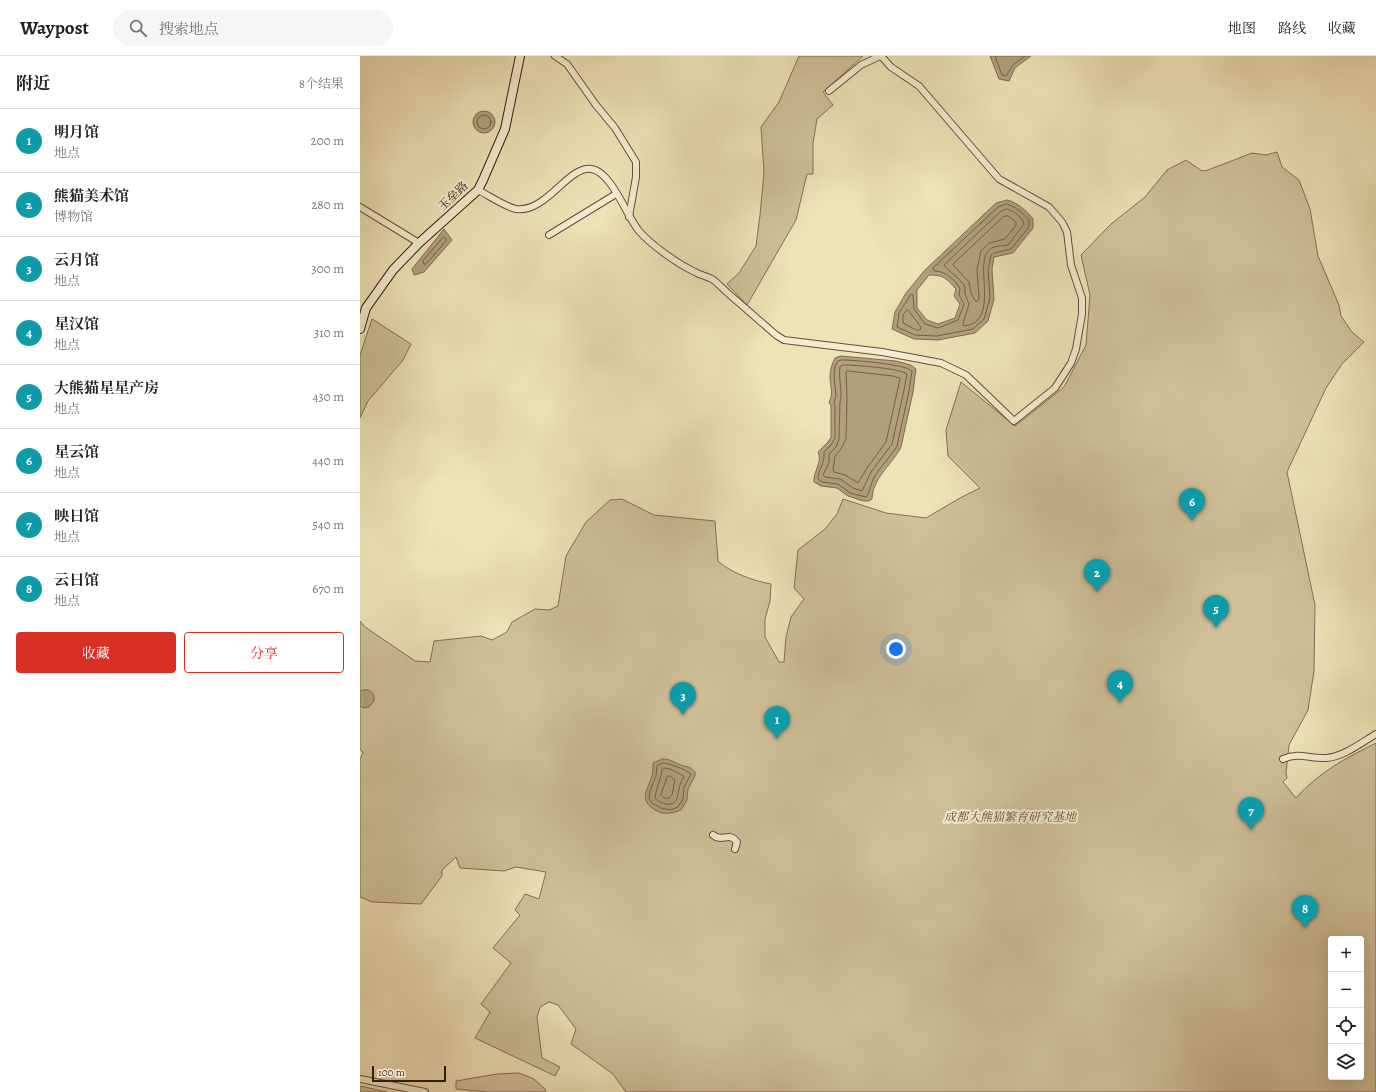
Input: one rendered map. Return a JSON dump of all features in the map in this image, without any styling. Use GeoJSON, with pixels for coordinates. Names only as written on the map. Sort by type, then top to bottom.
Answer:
{"type":"FeatureCollection","features":[{"type":"Feature","properties":{"kind":"street","name":"玉垒路"},"geometry":{"type":"LineString","coordinates":[[360,329],[366,308],[393,270],[419,243],[478,190],[487,173],[505,129],[520,56]]}},
{"type":"Feature","properties":{"kind":"street"},"geometry":{"type":"LineString","coordinates":[[555,56],[567,64],[596,105],[615,128],[636,162],[636,177],[629,216]]}},
{"type":"Feature","properties":{"kind":"street"},"geometry":{"type":"LineString","coordinates":[[478,190],[507,206],[517,209],[528,209],[539,204],[579,172],[592,169],[600,172],[610,183],[639,231],[653,245],[694,271],[712,280],[776,335],[784,340],[882,352],[941,363],[966,375],[1014,421],[1017,420],[1055,388],[1071,362],[1076,349],[1082,314],[1082,298],[1071,265],[1067,232],[1062,222],[1049,207],[999,179],[919,86],[891,67],[881,56],[861,65],[829,91]]}},
{"type":"Feature","properties":{"kind":"street"},"geometry":{"type":"LineString","coordinates":[[549,235],[616,194]]}},
{"type":"Feature","properties":{"kind":"street"},"geometry":{"type":"LineString","coordinates":[[360,207],[419,243]]}},
{"type":"Feature","properties":{"kind":"street"},"geometry":{"type":"LineString","coordinates":[[1283,759],[1299,755],[1326,758],[1341,754],[1376,734]]}},
{"type":"Feature","properties":{"kind":"street"},"geometry":{"type":"LineString","coordinates":[[713,835],[719,838],[734,838],[737,842],[735,849]]}},
{"type":"Feature","properties":{"kind":"street"},"geometry":{"type":"LineString","coordinates":[[360,1079],[425,1092]]}},
{"type":"Feature","properties":{"kind":"green space"},"geometry":{"type":"Polygon","coordinates":[[[799,56],[863,56],[823,92],[833,105],[817,119],[813,143],[813,174],[807,174],[796,220],[747,305],[727,284],[739,273],[756,246],[764,173],[761,127],[779,102],[799,56]]]}},
{"type":"Feature","properties":{"kind":"green space","name":"成都大熊猫繁育研究基地"},"geometry":{"type":"Polygon","coordinates":[[[1277,152],[1282,167],[1299,180],[1310,209],[1318,256],[1339,305],[1341,316],[1352,332],[1364,342],[1342,364],[1326,388],[1287,472],[1315,605],[1314,671],[1308,710],[1289,745],[1286,773],[1287,778],[1283,782],[1296,798],[1333,766],[1376,743],[1376,1092],[626,1092],[613,1074],[571,1044],[576,1029],[558,1005],[549,1002],[540,1007],[537,1018],[542,1058],[560,1067],[555,1076],[475,1038],[490,1012],[481,1004],[511,963],[493,948],[520,915],[515,910],[525,894],[539,899],[546,872],[516,867],[504,871],[460,868],[456,857],[442,870],[442,876],[421,904],[372,902],[360,897],[360,759],[363,753],[360,749],[360,621],[365,627],[415,661],[430,662],[434,641],[481,636],[492,640],[507,632],[512,622],[535,609],[549,610],[558,606],[566,556],[586,522],[610,500],[622,499],[654,515],[715,521],[718,561],[729,569],[743,576],[771,584],[770,601],[765,619],[765,637],[779,662],[784,662],[786,637],[791,617],[804,599],[794,588],[798,550],[825,529],[837,514],[843,499],[886,513],[926,518],[980,488],[948,456],[946,430],[961,382],[1015,426],[1064,387],[1086,345],[1090,295],[1081,255],[1111,224],[1145,197],[1167,170],[1186,160],[1202,171],[1208,170],[1252,153],[1266,155],[1277,152]]]}},
{"type":"Feature","properties":{"kind":"green space"},"geometry":{"type":"Polygon","coordinates":[[[372,319],[411,344],[403,360],[368,401],[360,418],[360,355],[372,319]]]}},
{"type":"Feature","properties":{"kind":"green space"},"geometry":{"type":"Polygon","coordinates":[[[519,1073],[534,1079],[546,1090],[545,1092],[487,1092],[456,1089],[456,1081],[497,1074],[519,1073]]]}},
{"type":"Feature","properties":{"kind":"green space"},"geometry":{"type":"Polygon","coordinates":[[[360,1086],[387,1092],[360,1092],[360,1086]]]}},
{"type":"Feature","properties":{"kind":"water"},"geometry":{"type":"Polygon","coordinates":[[[990,56],[1031,56],[1015,68],[1009,81],[999,79],[990,56]]]}},
{"type":"Feature","properties":{"kind":"water"},"geometry":{"type":"Polygon","coordinates":[[[484,111],[488,112],[494,118],[494,126],[488,132],[484,133],[480,132],[474,126],[473,122],[474,118],[480,112],[484,111]]]}},
{"type":"Feature","properties":{"kind":"water"},"geometry":{"type":"Polygon","coordinates":[[[1007,200],[1018,205],[1033,219],[1033,228],[1013,253],[994,257],[992,269],[994,299],[988,321],[975,333],[938,340],[914,339],[892,329],[895,312],[906,293],[925,270],[996,203],[1007,200]],[[929,275],[917,290],[917,308],[927,320],[938,324],[955,318],[960,304],[954,296],[956,289],[944,278],[929,275]]]}},
{"type":"Feature","properties":{"kind":"water"},"geometry":{"type":"Polygon","coordinates":[[[444,229],[452,240],[424,272],[414,275],[412,269],[444,229]]]}},
{"type":"Feature","properties":{"kind":"water"},"geometry":{"type":"Polygon","coordinates":[[[841,356],[896,361],[911,365],[916,369],[913,392],[901,447],[879,478],[873,491],[872,499],[869,501],[863,501],[848,496],[837,488],[821,486],[814,482],[819,463],[818,452],[831,437],[831,406],[829,402],[832,393],[830,372],[835,358],[841,356]]]}},
{"type":"Feature","properties":{"kind":"water"},"geometry":{"type":"Polygon","coordinates":[[[360,691],[370,691],[374,696],[374,701],[369,707],[363,708],[360,706],[360,691]]]}},
{"type":"Feature","properties":{"kind":"water"},"geometry":{"type":"Polygon","coordinates":[[[662,759],[690,768],[695,772],[695,776],[688,789],[687,800],[681,810],[672,813],[657,811],[651,807],[646,799],[646,791],[652,774],[653,763],[662,759]]]}},
{"type":"Feature","properties":{"kind":"place","name":"星云馆"},"geometry":{"type":"Point","coordinates":[1192,521]}},
{"type":"Feature","properties":{"kind":"place","name":"熊猫美术馆"},"geometry":{"type":"Point","coordinates":[1097,592]}},
{"type":"Feature","properties":{"kind":"place","name":"大熊猫星星产房"},"geometry":{"type":"Point","coordinates":[1216,628]}},
{"type":"Feature","properties":{"kind":"place","name":"星汉馆"},"geometry":{"type":"Point","coordinates":[1120,703]}},
{"type":"Feature","properties":{"kind":"place","name":"云月馆"},"geometry":{"type":"Point","coordinates":[683,715]}},
{"type":"Feature","properties":{"kind":"place","name":"明月馆"},"geometry":{"type":"Point","coordinates":[777,739]}},
{"type":"Feature","properties":{"kind":"place","name":"映日馆"},"geometry":{"type":"Point","coordinates":[1251,830]}},
{"type":"Feature","properties":{"kind":"place","name":"云日馆"},"geometry":{"type":"Point","coordinates":[1305,928]}}]}
